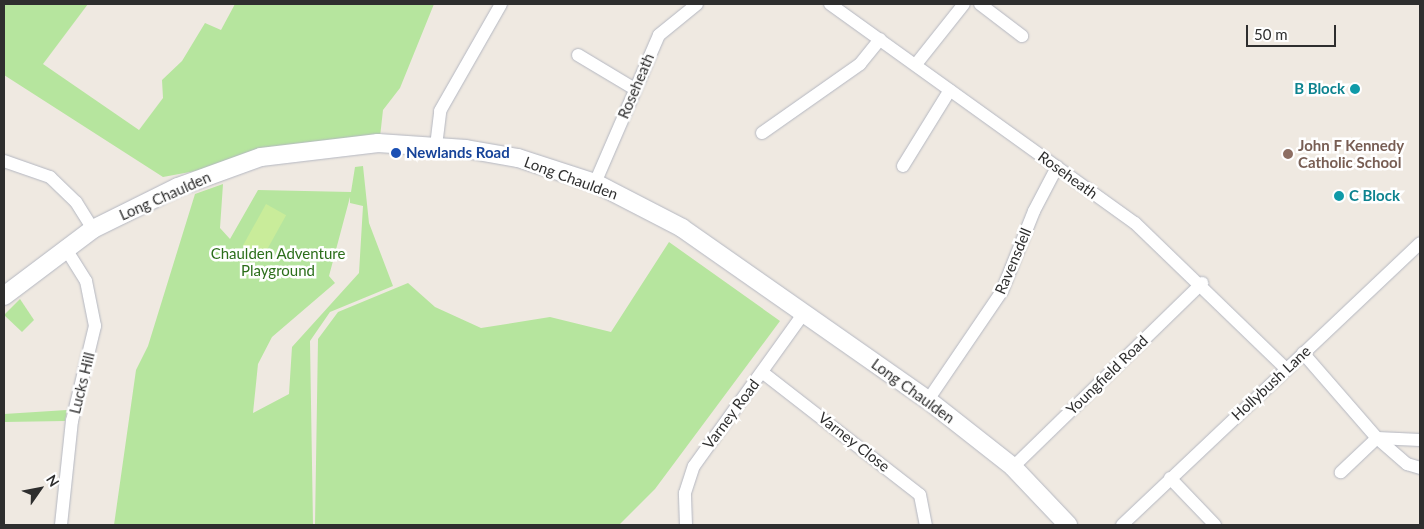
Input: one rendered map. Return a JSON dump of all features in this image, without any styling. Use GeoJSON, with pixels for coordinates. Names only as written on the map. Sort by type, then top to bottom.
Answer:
{"type":"FeatureCollection","features":[{"type":"Feature","properties":{"kind":"street"},"geometry":{"type":"LineString","coordinates":[[436,146],[440,111],[501,4]]}},
{"type":"Feature","properties":{"kind":"street","name":"Roseheath"},"geometry":{"type":"LineString","coordinates":[[595,183],[633,88],[659,35],[698,4]]}},
{"type":"Feature","properties":{"kind":"street","name":"Roseheath"},"geometry":{"type":"LineString","coordinates":[[830,4],[849,9],[880,40],[917,63],[950,90],[1135,223],[1202,283],[1286,369]]}},
{"type":"Feature","properties":{"kind":"street"},"geometry":{"type":"LineString","coordinates":[[917,63],[964,4]]}},
{"type":"Feature","properties":{"kind":"street"},"geometry":{"type":"LineString","coordinates":[[980,4],[1022,36]]}},
{"type":"Feature","properties":{"kind":"street"},"geometry":{"type":"LineString","coordinates":[[762,133],[860,64],[880,40]]}},
{"type":"Feature","properties":{"kind":"street"},"geometry":{"type":"LineString","coordinates":[[578,55],[633,88]]}},
{"type":"Feature","properties":{"kind":"street"},"geometry":{"type":"LineString","coordinates":[[903,166],[950,90]]}},
{"type":"Feature","properties":{"kind":"street","name":"Long Chaulden"},"geometry":{"type":"LineString","coordinates":[[4,296],[65,247],[93,229],[178,187],[261,157],[352,144],[436,146],[518,158],[595,183],[682,228],[928,400],[1013,467],[1068,525]]}},
{"type":"Feature","properties":{"kind":"street"},"geometry":{"type":"LineString","coordinates":[[4,161],[50,177],[76,202],[93,229]]}},
{"type":"Feature","properties":{"kind":"street","name":"Ravensdell"},"geometry":{"type":"LineString","coordinates":[[928,400],[1002,290],[1034,211],[1057,167]]}},
{"type":"Feature","properties":{"kind":"street","name":"Hollybush Lane"},"geometry":{"type":"LineString","coordinates":[[1122,525],[1420,243]]}},
{"type":"Feature","properties":{"kind":"street","name":"Lucks Hill"},"geometry":{"type":"LineString","coordinates":[[61,525],[72,422],[95,326],[86,281],[65,247]]}},
{"type":"Feature","properties":{"kind":"street","name":"Youngfield Road"},"geometry":{"type":"LineString","coordinates":[[1013,467],[1202,283]]}},
{"type":"Feature","properties":{"kind":"street","name":"Varney Road"},"geometry":{"type":"LineString","coordinates":[[686,525],[685,493],[694,466],[804,314]]}},
{"type":"Feature","properties":{"kind":"street"},"geometry":{"type":"LineString","coordinates":[[1304,352],[1377,438],[1407,464],[1420,468]]}},
{"type":"Feature","properties":{"kind":"street","name":"Varney Close"},"geometry":{"type":"LineString","coordinates":[[762,372],[920,495],[926,525]]}},
{"type":"Feature","properties":{"kind":"street"},"geometry":{"type":"LineString","coordinates":[[1341,472],[1377,438],[1420,440]]}},
{"type":"Feature","properties":{"kind":"street"},"geometry":{"type":"LineString","coordinates":[[1170,478],[1215,525]]}},
{"type":"Feature","properties":{"kind":"green space"},"geometry":{"type":"Polygon","coordinates":[[[4,4],[88,4],[43,64],[139,130],[163,98],[162,80],[182,61],[205,23],[221,30],[235,4],[434,4],[400,88],[383,110],[380,137],[163,177],[4,75],[4,4]]]}},
{"type":"Feature","properties":{"kind":"green space","name":"Chaulden Adventure Playground"},"geometry":{"type":"Polygon","coordinates":[[[363,166],[369,223],[393,286],[330,312],[310,341],[313,525],[114,525],[136,370],[148,346],[195,194],[223,184],[220,228],[230,239],[258,190],[351,192],[355,167],[363,166]],[[350,197],[329,276],[335,283],[272,337],[258,364],[253,413],[289,394],[292,347],[359,273],[363,206],[350,203],[350,197]]]}},
{"type":"Feature","properties":{"kind":"green space"},"geometry":{"type":"Polygon","coordinates":[[[266,204],[286,215],[263,257],[243,246],[266,204]]]}},
{"type":"Feature","properties":{"kind":"green space"},"geometry":{"type":"Polygon","coordinates":[[[669,242],[780,321],[655,489],[619,525],[315,525],[318,339],[338,312],[408,283],[435,307],[481,328],[550,317],[611,332],[669,242]]]}},
{"type":"Feature","properties":{"kind":"green space"},"geometry":{"type":"Polygon","coordinates":[[[20,299],[34,320],[22,332],[4,315],[20,299]]]}},
{"type":"Feature","properties":{"kind":"green space"},"geometry":{"type":"Polygon","coordinates":[[[67,410],[65,421],[4,422],[4,414],[67,410]]]}},
{"type":"Feature","properties":{"kind":"place","name":"B Block"},"geometry":{"type":"Point","coordinates":[1355,89]}},
{"type":"Feature","properties":{"kind":"place","name":"Newlands Road"},"geometry":{"type":"Point","coordinates":[396,153]}},
{"type":"Feature","properties":{"kind":"place","name":"John F Kennedy Catholic School"},"geometry":{"type":"Point","coordinates":[1288,154]}},
{"type":"Feature","properties":{"kind":"place","name":"C Block"},"geometry":{"type":"Point","coordinates":[1339,196]}}]}
